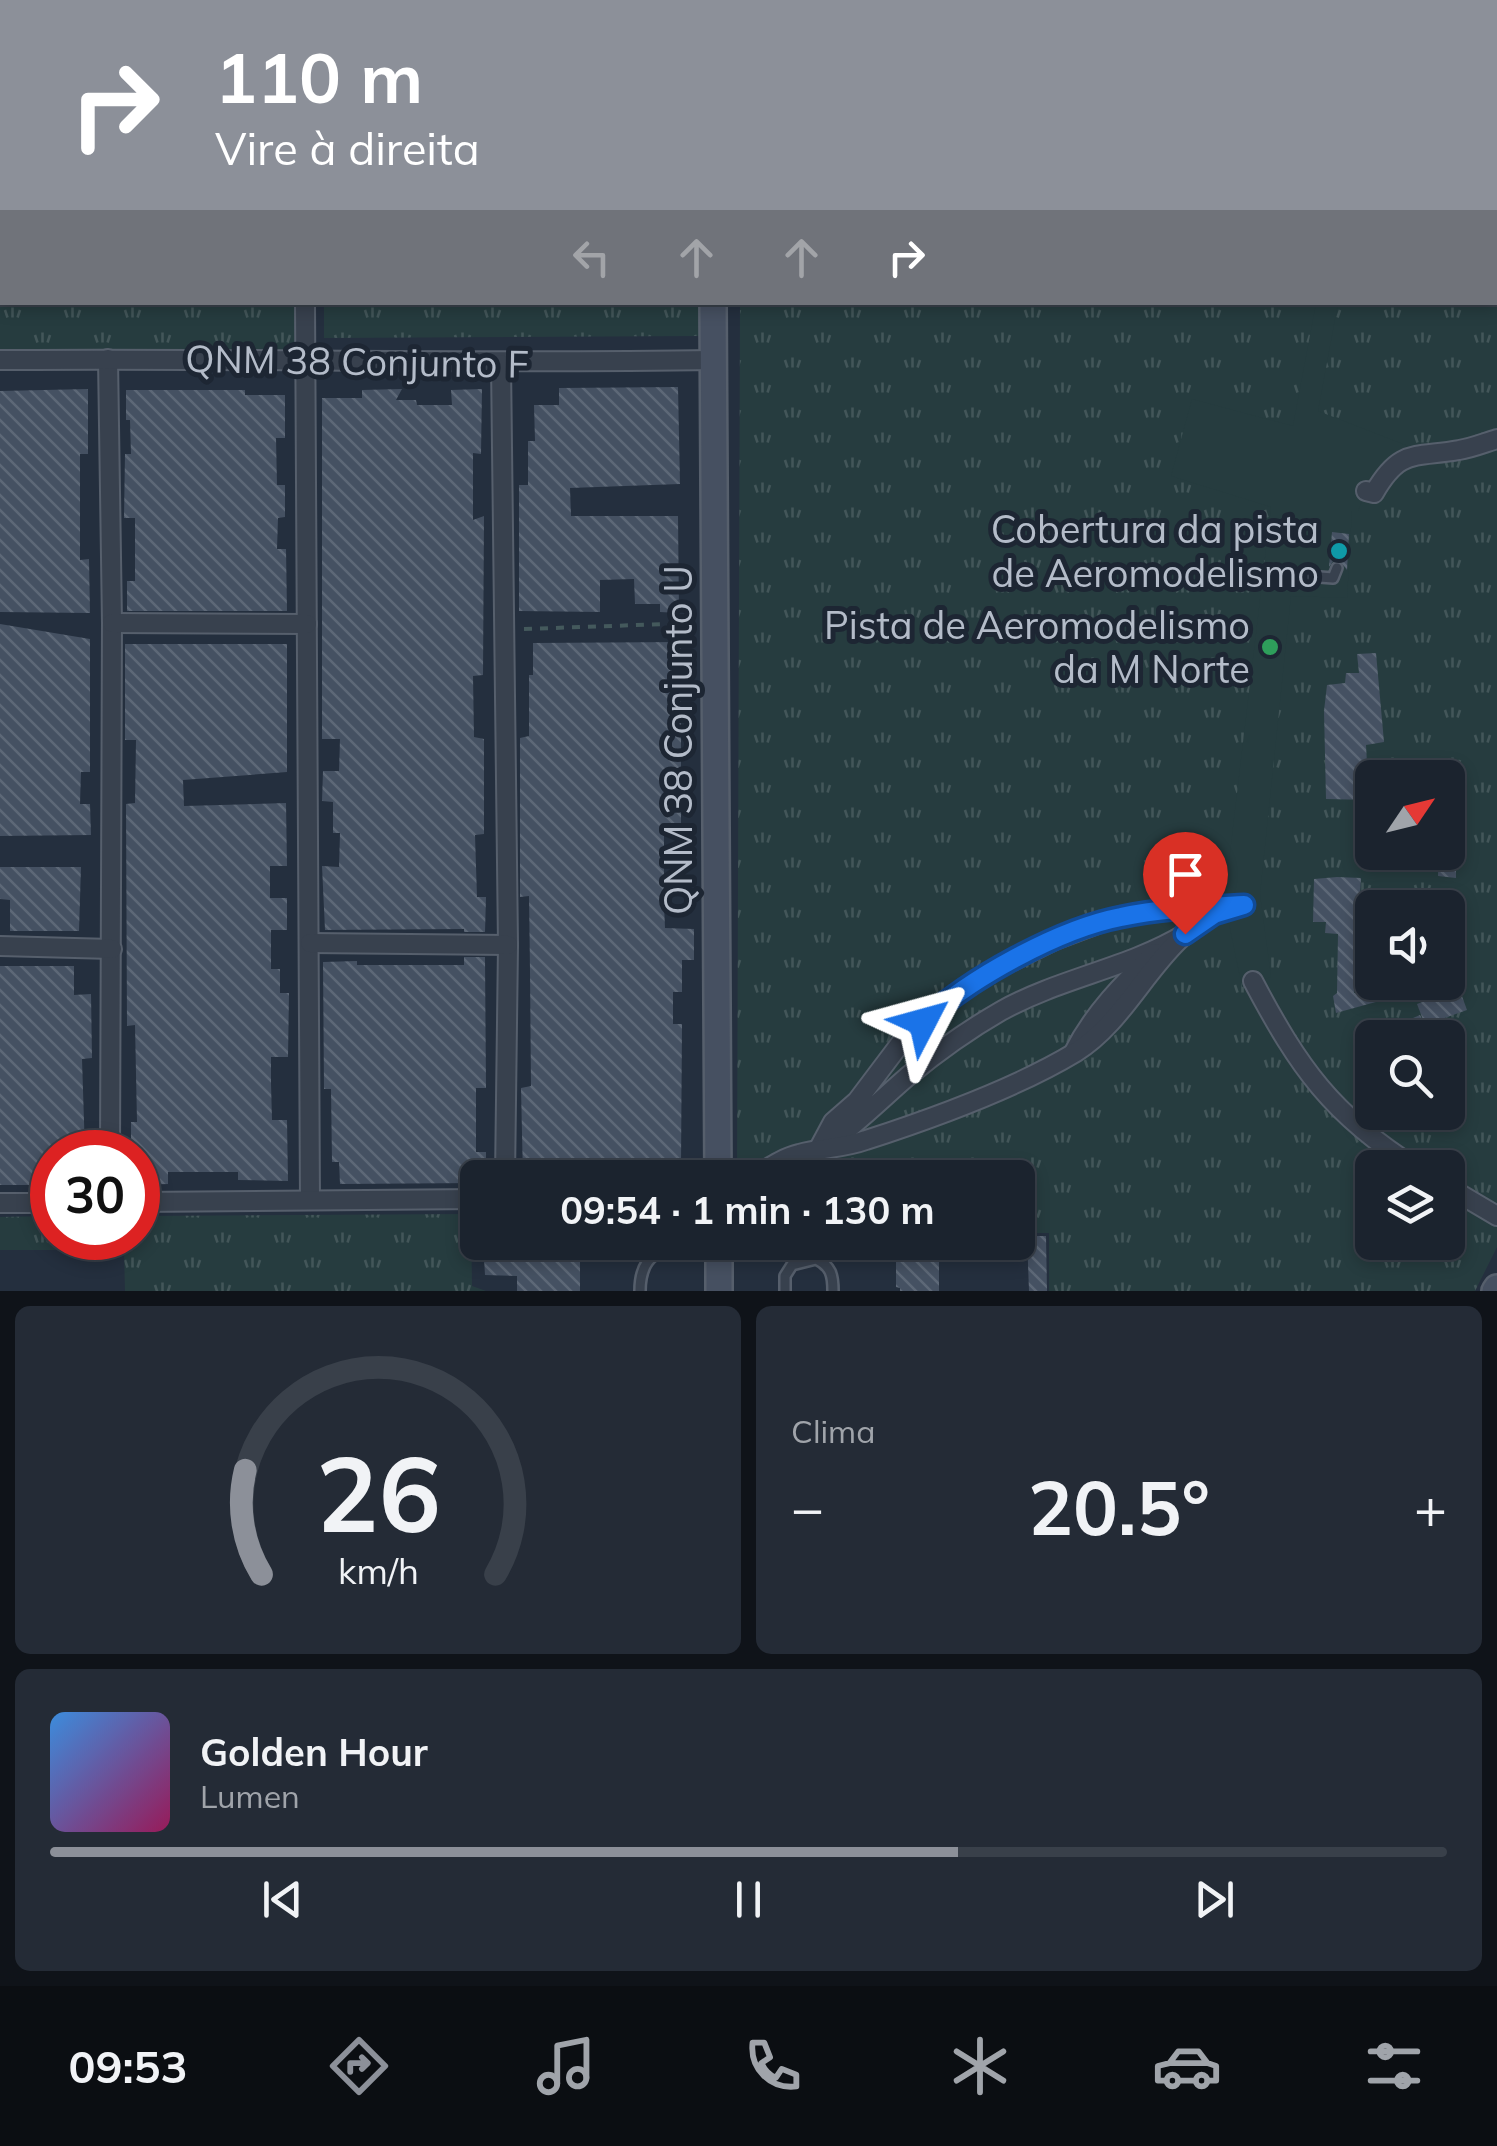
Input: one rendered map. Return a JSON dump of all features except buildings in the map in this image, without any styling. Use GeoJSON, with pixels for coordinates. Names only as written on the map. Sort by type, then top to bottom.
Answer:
{"type":"FeatureCollection","features":[{"type":"Feature","properties":{"kind":"street"},"geometry":{"type":"LineString","coordinates":[[305,305],[310,1200]]}},
{"type":"Feature","properties":{"kind":"street","name":"QNM 38 Conjunto U"},"geometry":{"type":"LineString","coordinates":[[714,305],[718,1160]]}},
{"type":"Feature","properties":{"kind":"street"},"geometry":{"type":"LineString","coordinates":[[108,359],[112,623],[110,1130]]}},
{"type":"Feature","properties":{"kind":"street","name":"QNM 38 Conjunto F"},"geometry":{"type":"LineString","coordinates":[[0,360],[304,359],[501,364],[714,360]]}},
{"type":"Feature","properties":{"kind":"street"},"geometry":{"type":"LineString","coordinates":[[501,364],[508,945],[505,1160]]}},
{"type":"Feature","properties":{"kind":"street"},"geometry":{"type":"LineString","coordinates":[[1366,491],[1374,493],[1384,475],[1408,455],[1465,450],[1497,439]]}},
{"type":"Feature","properties":{"kind":"street"},"geometry":{"type":"LineString","coordinates":[[112,623],[307,624]]}},
{"type":"Feature","properties":{"kind":"street"},"geometry":{"type":"LineString","coordinates":[[818,1150],[833,1122],[857,1101],[900,1044],[946,1000],[998,968],[1055,940],[1116,917],[1180,907],[1244,905],[1214,914],[1159,950],[1112,997],[1084,1032],[1074,1053]]}},
{"type":"Feature","properties":{"kind":"street"},"geometry":{"type":"LineString","coordinates":[[785,1160],[796,1154],[863,1142],[1049,1067],[1074,1053],[1115,1021],[1185,934]]}},
{"type":"Feature","properties":{"kind":"street"},"geometry":{"type":"LineString","coordinates":[[310,943],[508,945]]}},
{"type":"Feature","properties":{"kind":"street"},"geometry":{"type":"LineString","coordinates":[[0,946],[112,949]]}},
{"type":"Feature","properties":{"kind":"street"},"geometry":{"type":"LineString","coordinates":[[802,1160],[844,1134],[934,1055],[1004,1010],[1082,975],[1159,950]]}},
{"type":"Feature","properties":{"kind":"street"},"geometry":{"type":"LineString","coordinates":[[1253,981],[1277,1027],[1336,1108],[1388,1150]]}},
{"type":"Feature","properties":{"kind":"street"},"geometry":{"type":"LineString","coordinates":[[1465,1197],[1497,1216]]}},
{"type":"Feature","properties":{"kind":"street"},"geometry":{"type":"LineString","coordinates":[[160,1202],[460,1199]]}},
{"type":"Feature","properties":{"kind":"street"},"geometry":{"type":"LineString","coordinates":[[0,1203],[30,1202]]}},
{"type":"Feature","properties":{"kind":"street"},"geometry":{"type":"LineString","coordinates":[[718,1260],[719,1291]]}},
{"type":"Feature","properties":{"kind":"lane"},"geometry":{"type":"LineString","coordinates":[[1282,574],[1333,578],[1337,568]]}},
{"type":"Feature","properties":{"kind":"lane"},"geometry":{"type":"LineString","coordinates":[[785,1291],[785,1276],[792,1265],[816,1258],[827,1264],[833,1291]]}},
{"type":"Feature","properties":{"kind":"lane"},"geometry":{"type":"LineString","coordinates":[[640,1291],[641,1272],[650,1260]]}},
{"type":"Feature","properties":{"kind":"path"},"geometry":{"type":"LineString","coordinates":[[505,630],[715,623]]}},
{"type":"Feature","properties":{"kind":"green space"},"geometry":{"type":"Polygon","coordinates":[[[0,305],[294,305],[295,350],[0,352],[0,305]]]}},
{"type":"Feature","properties":{"kind":"green space"},"geometry":{"type":"Polygon","coordinates":[[[324,305],[702,305],[701,336],[324,338],[324,305]]]}},
{"type":"Feature","properties":{"kind":"green space"},"geometry":{"type":"Polygon","coordinates":[[[740,305],[1497,305],[1497,1247],[1475,1291],[1049,1291],[1049,1233],[1035,1233],[1035,1160],[737,1160],[740,305]]]}},
{"type":"Feature","properties":{"kind":"green space","name":"Pista de Aeromodelismo da M Norte"},"geometry":{"type":"Polygon","coordinates":[[[1316,305],[1338,305],[1318,411],[1408,446],[1383,466],[1358,511],[1352,511],[1347,598],[1291,596],[1260,894],[1271,977],[1242,987],[1227,914],[1226,886],[1271,507],[1171,476],[1192,399],[1293,426],[1316,305]]]}},
{"type":"Feature","properties":{"kind":"green space"},"geometry":{"type":"Polygon","coordinates":[[[460,1214],[460,1260],[472,1260],[472,1286],[486,1291],[125,1291],[124,1260],[160,1260],[160,1216],[460,1214]]]}},
{"type":"Feature","properties":{"kind":"green space"},"geometry":{"type":"Polygon","coordinates":[[[30,1216],[30,1250],[0,1250],[0,1217],[30,1216]]]}},
{"type":"Feature","properties":{"kind":"place","name":"Cobertura da pista de Aeromodelismo"},"geometry":{"type":"Point","coordinates":[1339,551]}},
{"type":"Feature","properties":{"kind":"place","name":"Pista de Aeromodelismo da M Norte"},"geometry":{"type":"Point","coordinates":[1270,647]}},
{"type":"Feature","properties":{"kind":"route"},"geometry":{"type":"LineString","coordinates":[[923,1022],[946,1000],[998,968],[1055,940],[1116,917],[1180,907],[1244,905],[1214,914],[1185,934]]}}]}
